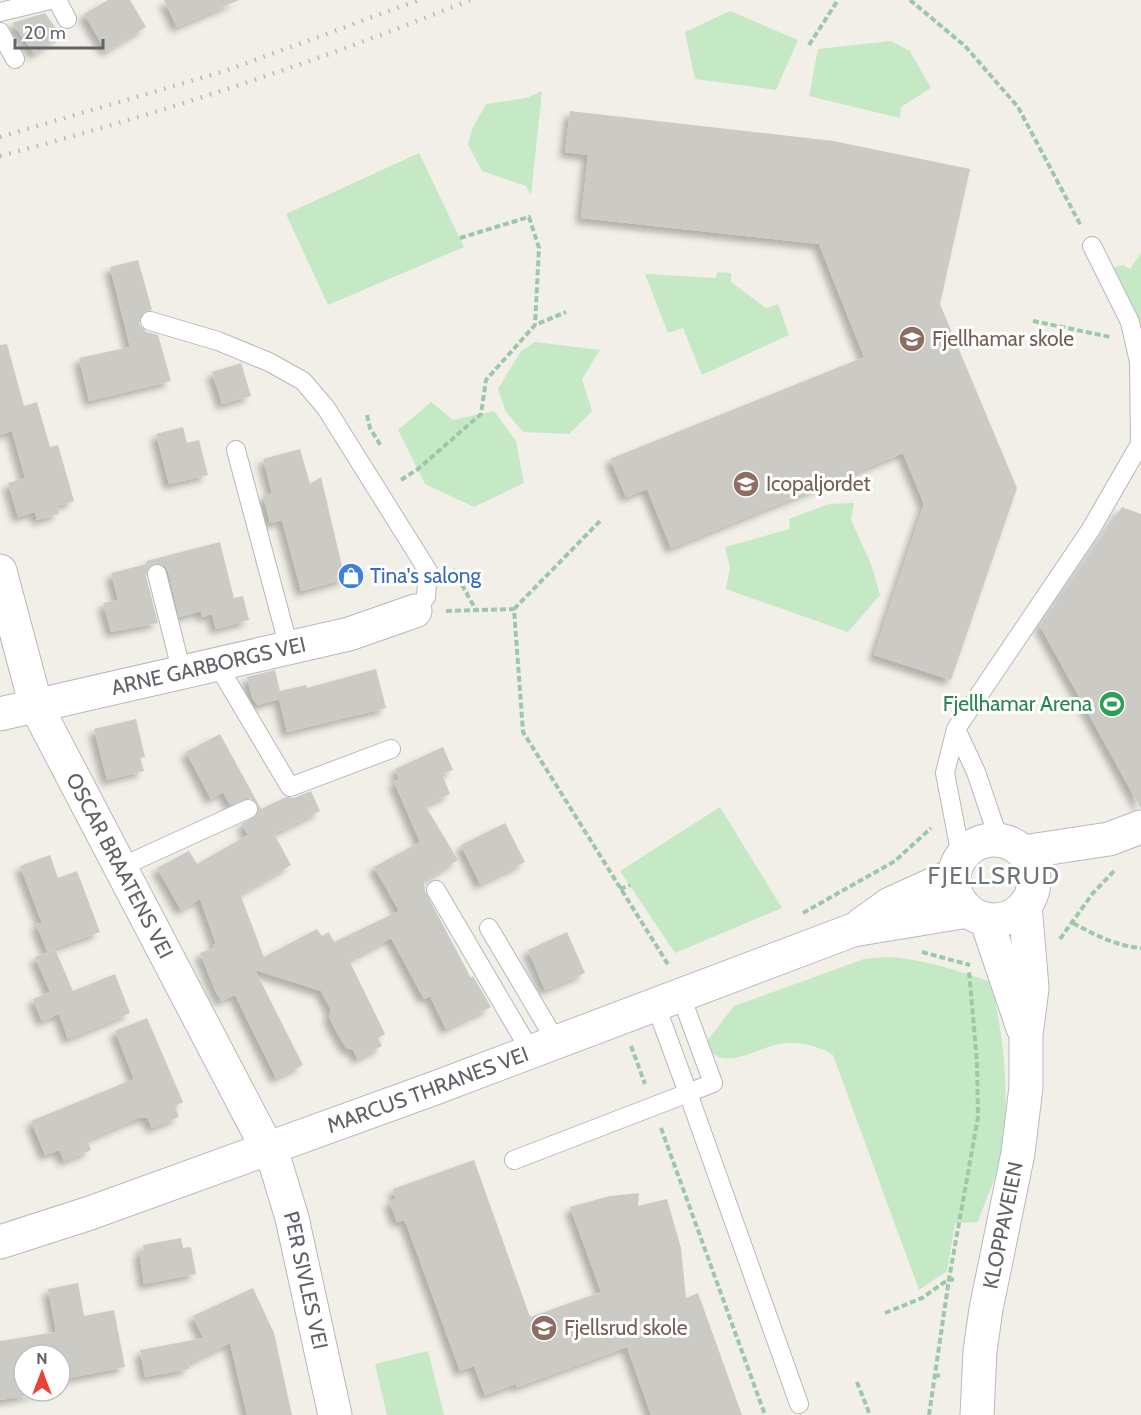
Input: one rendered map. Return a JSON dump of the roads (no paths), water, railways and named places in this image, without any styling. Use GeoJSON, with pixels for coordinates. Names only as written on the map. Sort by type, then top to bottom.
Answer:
{"type":"FeatureCollection","features":[{"type":"Feature","properties":{"kind":"main road","name":"OSCAR BRAATENS VEI"},"geometry":{"type":"LineString","coordinates":[[0,571],[36,706],[268,1149]]}},
{"type":"Feature","properties":{"kind":"main road","name":"ARNE GARBORGS VEI"},"geometry":{"type":"LineString","coordinates":[[0,714],[349,634],[416,611]]}},
{"type":"Feature","properties":{"kind":"main road"},"geometry":{"type":"LineString","coordinates":[[1114,852],[978,843],[958,865],[959,900],[977,915],[1008,917],[1029,897],[1114,852],[1141,827]]}},
{"type":"Feature","properties":{"kind":"main road"},"geometry":{"type":"LineString","coordinates":[[1011,846],[1033,869],[1029,897]]}},
{"type":"Feature","properties":{"kind":"main road","name":"MARCUS THRANES VEI"},"geometry":{"type":"LineString","coordinates":[[853,930],[890,904],[958,865]]}},
{"type":"Feature","properties":{"kind":"main road","name":"KLOPPAVEIEN"},"geometry":{"type":"LineString","coordinates":[[977,1415],[984,1319],[1023,1121],[1026,1087],[1026,1035],[1032,988],[1029,897]]}},
{"type":"Feature","properties":{"kind":"main road","name":"MARCUS THRANES VEI"},"geometry":{"type":"LineString","coordinates":[[0,1242],[90,1213],[544,1047],[670,991],[853,930],[977,915]]}},
{"type":"Feature","properties":{"kind":"main road","name":"KLOPPAVEIEN"},"geometry":{"type":"LineString","coordinates":[[977,915],[1026,1035]]}},
{"type":"Feature","properties":{"kind":"main road","name":"PER SIVLES VEI"},"geometry":{"type":"LineString","coordinates":[[268,1149],[282,1182],[292,1218],[335,1415]]}},
{"type":"Feature","properties":{"kind":"lane"},"geometry":{"type":"LineString","coordinates":[[0,12],[50,0]]}},
{"type":"Feature","properties":{"kind":"lane"},"geometry":{"type":"LineString","coordinates":[[57,0],[67,19]]}},
{"type":"Feature","properties":{"kind":"lane"},"geometry":{"type":"LineString","coordinates":[[0,32],[15,59]]}},
{"type":"Feature","properties":{"kind":"lane"},"geometry":{"type":"LineString","coordinates":[[958,865],[945,773],[956,729],[1091,529],[1140,444],[1139,362],[1130,322],[1092,246]]}},
{"type":"Feature","properties":{"kind":"lane"},"geometry":{"type":"LineString","coordinates":[[150,321],[218,341],[269,362],[303,381],[326,408],[428,571],[426,597],[416,611]]}},
{"type":"Feature","properties":{"kind":"lane"},"geometry":{"type":"LineString","coordinates":[[236,450],[289,648]]}},
{"type":"Feature","properties":{"kind":"lane"},"geometry":{"type":"LineString","coordinates":[[157,574],[182,673]]}},
{"type":"Feature","properties":{"kind":"lane"},"geometry":{"type":"LineString","coordinates":[[217,664],[290,787],[391,749]]}},
{"type":"Feature","properties":{"kind":"lane"},"geometry":{"type":"LineString","coordinates":[[956,729],[1011,846]]}},
{"type":"Feature","properties":{"kind":"lane"},"geometry":{"type":"LineString","coordinates":[[121,867],[248,809]]}},
{"type":"Feature","properties":{"kind":"lane"},"geometry":{"type":"LineString","coordinates":[[436,891],[544,1047]]}},
{"type":"Feature","properties":{"kind":"lane"},"geometry":{"type":"LineString","coordinates":[[489,928],[544,1047]]}},
{"type":"Feature","properties":{"kind":"lane"},"geometry":{"type":"LineString","coordinates":[[514,1160],[713,1083],[670,991]]}},
{"type":"Feature","properties":{"kind":"lane"},"geometry":{"type":"LineString","coordinates":[[670,991],[688,1093],[799,1404]]}},
{"type":"Feature","properties":{"kind":"railway"},"geometry":{"type":"LineString","coordinates":[[0,137],[225,71],[419,0]]}},
{"type":"Feature","properties":{"kind":"railway"},"geometry":{"type":"LineString","coordinates":[[0,156],[119,123],[238,86],[355,45],[470,0]]}},
{"type":"Feature","properties":{"kind":"place","name":"Fjellhamar skole"},"geometry":{"type":"Point","coordinates":[912,339]}},
{"type":"Feature","properties":{"kind":"place","name":"Icopaljordet"},"geometry":{"type":"Point","coordinates":[746,484]}},
{"type":"Feature","properties":{"kind":"place","name":"Tina's salong"},"geometry":{"type":"Point","coordinates":[351,576]}},
{"type":"Feature","properties":{"kind":"place","name":"Fjellhamar Arena"},"geometry":{"type":"Point","coordinates":[1112,704]}},
{"type":"Feature","properties":{"kind":"place","name":"Fjellsrud skole"},"geometry":{"type":"Point","coordinates":[544,1328]}},
{"type":"Feature","properties":{"kind":"district","name":"FJELLSRUD"},"geometry":{"type":"Point","coordinates":[994,876]}}]}
